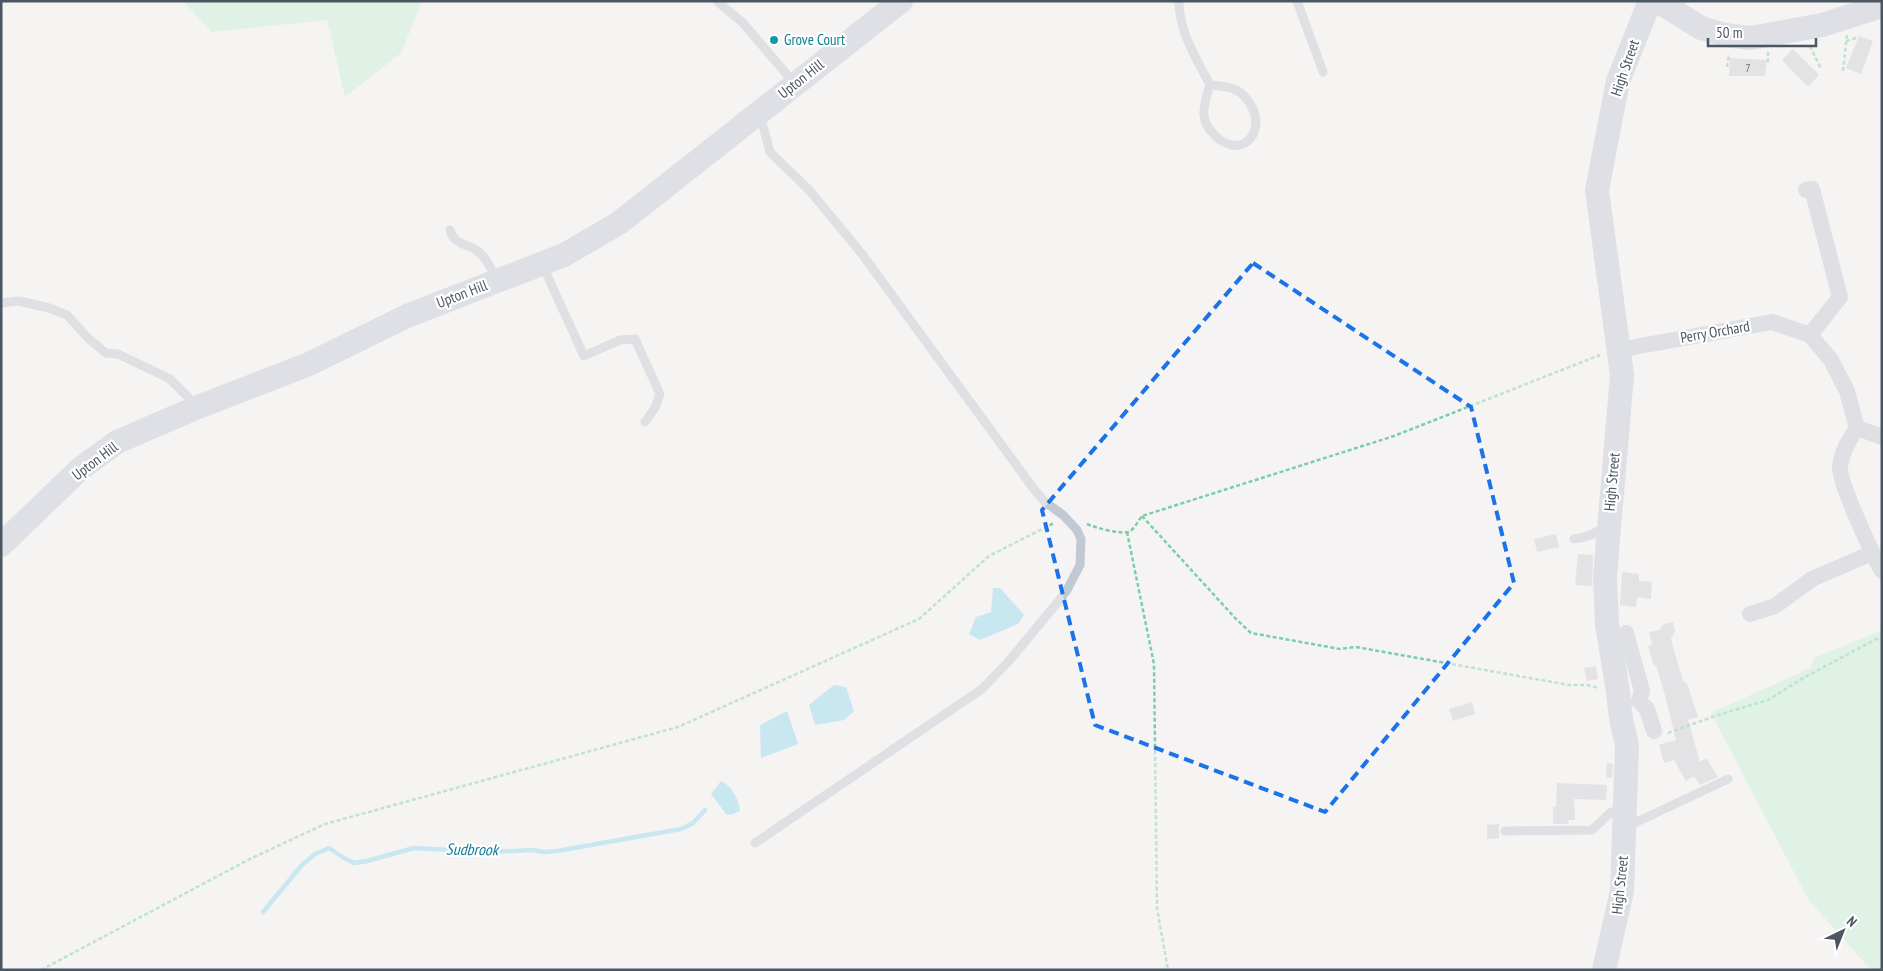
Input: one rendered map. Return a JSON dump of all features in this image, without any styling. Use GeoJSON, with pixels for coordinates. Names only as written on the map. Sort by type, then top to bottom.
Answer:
{"type":"FeatureCollection","features":[{"type":"Feature","properties":{"kind":"street","name":"Upton Hill"},"geometry":{"type":"LineString","coordinates":[[1,545],[80,469],[117,442],[198,407],[309,364],[407,316],[564,256],[619,223],[901,1]]}},
{"type":"Feature","properties":{"kind":"street","name":"High Street"},"geometry":{"type":"LineString","coordinates":[[1604,970],[1622,891],[1627,745],[1626,700],[1607,624],[1605,576],[1622,375],[1597,190],[1618,81],[1650,1]]}},
{"type":"Feature","properties":{"kind":"street"},"geometry":{"type":"LineString","coordinates":[[1658,1],[1701,28],[1725,36],[1751,38],[1822,25],[1882,6]]}},
{"type":"Feature","properties":{"kind":"street"},"geometry":{"type":"LineString","coordinates":[[1806,190],[1812,188],[1840,297],[1810,335],[1831,360],[1846,391],[1857,428],[1844,449],[1840,469],[1845,488],[1872,553],[1882,571]]}},
{"type":"Feature","properties":{"kind":"street","name":"Perry Orchard"},"geometry":{"type":"LineString","coordinates":[[1618,350],[1772,322],[1810,335]]}},
{"type":"Feature","properties":{"kind":"street"},"geometry":{"type":"LineString","coordinates":[[1857,428],[1882,437]]}},
{"type":"Feature","properties":{"kind":"street"},"geometry":{"type":"LineString","coordinates":[[1750,614],[1775,606],[1812,579],[1872,553]]}},
{"type":"Feature","properties":{"kind":"street"},"geometry":{"type":"LineString","coordinates":[[1626,633],[1642,691],[1626,700]]}},
{"type":"Feature","properties":{"kind":"street"},"geometry":{"type":"LineString","coordinates":[[1626,700],[1647,709],[1658,733]]}},
{"type":"Feature","properties":{"kind":"lane"},"geometry":{"type":"LineString","coordinates":[[716,1],[743,23],[795,85]]}},
{"type":"Feature","properties":{"kind":"lane"},"geometry":{"type":"LineString","coordinates":[[1179,1],[1179,13],[1183,31],[1210,85],[1204,102],[1204,117],[1211,132],[1226,143],[1239,145],[1249,140],[1254,133],[1257,122],[1255,111],[1246,96],[1239,91],[1227,87],[1210,85]]}},
{"type":"Feature","properties":{"kind":"lane"},"geometry":{"type":"LineString","coordinates":[[1297,1],[1322,72]]}},
{"type":"Feature","properties":{"kind":"lane"},"geometry":{"type":"LineString","coordinates":[[755,843],[960,704],[993,679],[1068,590],[1077,571],[1082,553],[1082,540],[1077,530],[1063,515],[1045,502],[1033,488],[862,254],[810,191],[770,152],[760,112]]}},
{"type":"Feature","properties":{"kind":"lane"},"geometry":{"type":"LineString","coordinates":[[450,230],[452,238],[475,248],[484,257],[497,281]]}},
{"type":"Feature","properties":{"kind":"lane"},"geometry":{"type":"LineString","coordinates":[[542,264],[584,356],[620,340],[635,339],[660,394],[655,408],[645,422]]}},
{"type":"Feature","properties":{"kind":"lane"},"geometry":{"type":"LineString","coordinates":[[1,303],[19,301],[49,308],[67,315],[88,338],[106,353],[118,354],[170,379],[198,407]]}},
{"type":"Feature","properties":{"kind":"lane"},"geometry":{"type":"LineString","coordinates":[[1574,538],[1592,535],[1608,526]]}},
{"type":"Feature","properties":{"kind":"lane"},"geometry":{"type":"LineString","coordinates":[[1505,831],[1592,830],[1611,812],[1624,820],[1728,779]]}},
{"type":"Feature","properties":{"kind":"path"},"geometry":{"type":"LineString","coordinates":[[1843,71],[1847,31]]}},
{"type":"Feature","properties":{"kind":"path"},"geometry":{"type":"LineString","coordinates":[[1846,41],[1856,38]]}},
{"type":"Feature","properties":{"kind":"path"},"geometry":{"type":"LineString","coordinates":[[1808,42],[1822,69]]}},
{"type":"Feature","properties":{"kind":"path"},"geometry":{"type":"LineString","coordinates":[[41,970],[248,860],[325,824],[668,729],[696,719],[919,619],[989,556],[1056,522],[1063,515],[1098,529],[1127,532],[1132,529],[1142,516],[1394,436],[1608,352],[1618,350]]}},
{"type":"Feature","properties":{"kind":"path"},"geometry":{"type":"LineString","coordinates":[[1142,516],[1251,633],[1340,649],[1356,647],[1569,685],[1587,685],[1626,700]]}},
{"type":"Feature","properties":{"kind":"path"},"geometry":{"type":"LineString","coordinates":[[1127,532],[1154,664],[1157,908],[1168,970]]}},
{"type":"Feature","properties":{"kind":"path"},"geometry":{"type":"LineString","coordinates":[[1658,733],[1768,700],[1805,677],[1882,636]]}},
{"type":"Feature","properties":{"kind":"highlighted area"},"geometry":{"type":"Polygon","coordinates":[[[1253,263],[1471,407],[1514,583],[1325,812],[1095,725],[1042,510],[1253,263]]]}},
{"type":"Feature","properties":{"kind":"green space"},"geometry":{"type":"Polygon","coordinates":[[[183,1],[422,1],[401,53],[345,97],[327,20],[211,32],[183,1]]]}},
{"type":"Feature","properties":{"kind":"green space"},"geometry":{"type":"Polygon","coordinates":[[[1882,630],[1882,970],[1871,970],[1808,899],[1711,713],[1810,668],[1814,658],[1882,630]]]}},
{"type":"Feature","properties":{"kind":"water"},"geometry":{"type":"Polygon","coordinates":[[[993,588],[1000,588],[1024,615],[1018,624],[980,640],[969,634],[976,617],[991,612],[993,588]]]}},
{"type":"Feature","properties":{"kind":"water"},"geometry":{"type":"Polygon","coordinates":[[[834,685],[846,687],[854,711],[844,720],[815,725],[809,705],[834,685]]]}},
{"type":"Feature","properties":{"kind":"water"},"geometry":{"type":"Polygon","coordinates":[[[787,711],[798,744],[761,758],[760,725],[787,711]]]}},
{"type":"Feature","properties":{"kind":"water"},"geometry":{"type":"Polygon","coordinates":[[[721,781],[734,794],[740,811],[731,815],[726,814],[711,794],[721,781]]]}},
{"type":"Feature","properties":{"kind":"building"},"geometry":{"type":"Polygon","coordinates":[[[1859,36],[1873,41],[1861,74],[1846,68],[1859,36]]]}},
{"type":"Feature","properties":{"kind":"building"},"geometry":{"type":"Polygon","coordinates":[[[1793,49],[1819,75],[1808,87],[1782,60],[1793,49]]]}},
{"type":"Feature","properties":{"kind":"building"},"geometry":{"type":"Polygon","coordinates":[[[1730,58],[1767,60],[1765,76],[1729,76],[1730,58]]]}},
{"type":"Feature","properties":{"kind":"building"},"geometry":{"type":"Polygon","coordinates":[[[1556,534],[1559,547],[1537,552],[1534,539],[1556,534]]]}},
{"type":"Feature","properties":{"kind":"building"},"geometry":{"type":"Polygon","coordinates":[[[1578,554],[1593,555],[1592,586],[1575,585],[1578,554]]]}},
{"type":"Feature","properties":{"kind":"building"},"geometry":{"type":"Polygon","coordinates":[[[1622,572],[1639,574],[1639,581],[1652,582],[1651,599],[1637,597],[1636,607],[1620,605],[1622,572]]]}},
{"type":"Feature","properties":{"kind":"building"},"geometry":{"type":"Polygon","coordinates":[[[1673,622],[1675,631],[1671,639],[1673,647],[1683,681],[1687,683],[1698,717],[1688,720],[1700,762],[1706,758],[1718,777],[1700,785],[1694,776],[1686,781],[1674,760],[1664,763],[1659,745],[1676,740],[1665,695],[1648,646],[1652,645],[1649,632],[1659,630],[1664,624],[1673,622]]]}},
{"type":"Feature","properties":{"kind":"building"},"geometry":{"type":"Polygon","coordinates":[[[1596,666],[1598,679],[1587,681],[1584,668],[1596,666]]]}},
{"type":"Feature","properties":{"kind":"building"},"geometry":{"type":"Polygon","coordinates":[[[1472,702],[1475,714],[1453,721],[1449,709],[1472,702]]]}},
{"type":"Feature","properties":{"kind":"building"},"geometry":{"type":"Polygon","coordinates":[[[1607,763],[1613,764],[1612,778],[1606,777],[1607,763]]]}},
{"type":"Feature","properties":{"kind":"building"},"geometry":{"type":"Polygon","coordinates":[[[1557,783],[1607,785],[1606,800],[1574,799],[1575,820],[1568,820],[1569,824],[1553,824],[1553,807],[1556,807],[1557,783]]]}},
{"type":"Feature","properties":{"kind":"building"},"geometry":{"type":"Polygon","coordinates":[[[1499,824],[1499,838],[1487,839],[1487,825],[1499,824]]]}},
{"type":"Feature","properties":{"kind":"waterway","name":"Sudbrook"},"geometry":{"type":"LineString","coordinates":[[263,912],[302,865],[315,854],[329,848],[354,863],[414,848],[490,852],[557,851],[681,829],[693,823],[705,810]]}},
{"type":"Feature","properties":{"kind":"place","name":"Grove Court"},"geometry":{"type":"Point","coordinates":[774,40]}}]}
